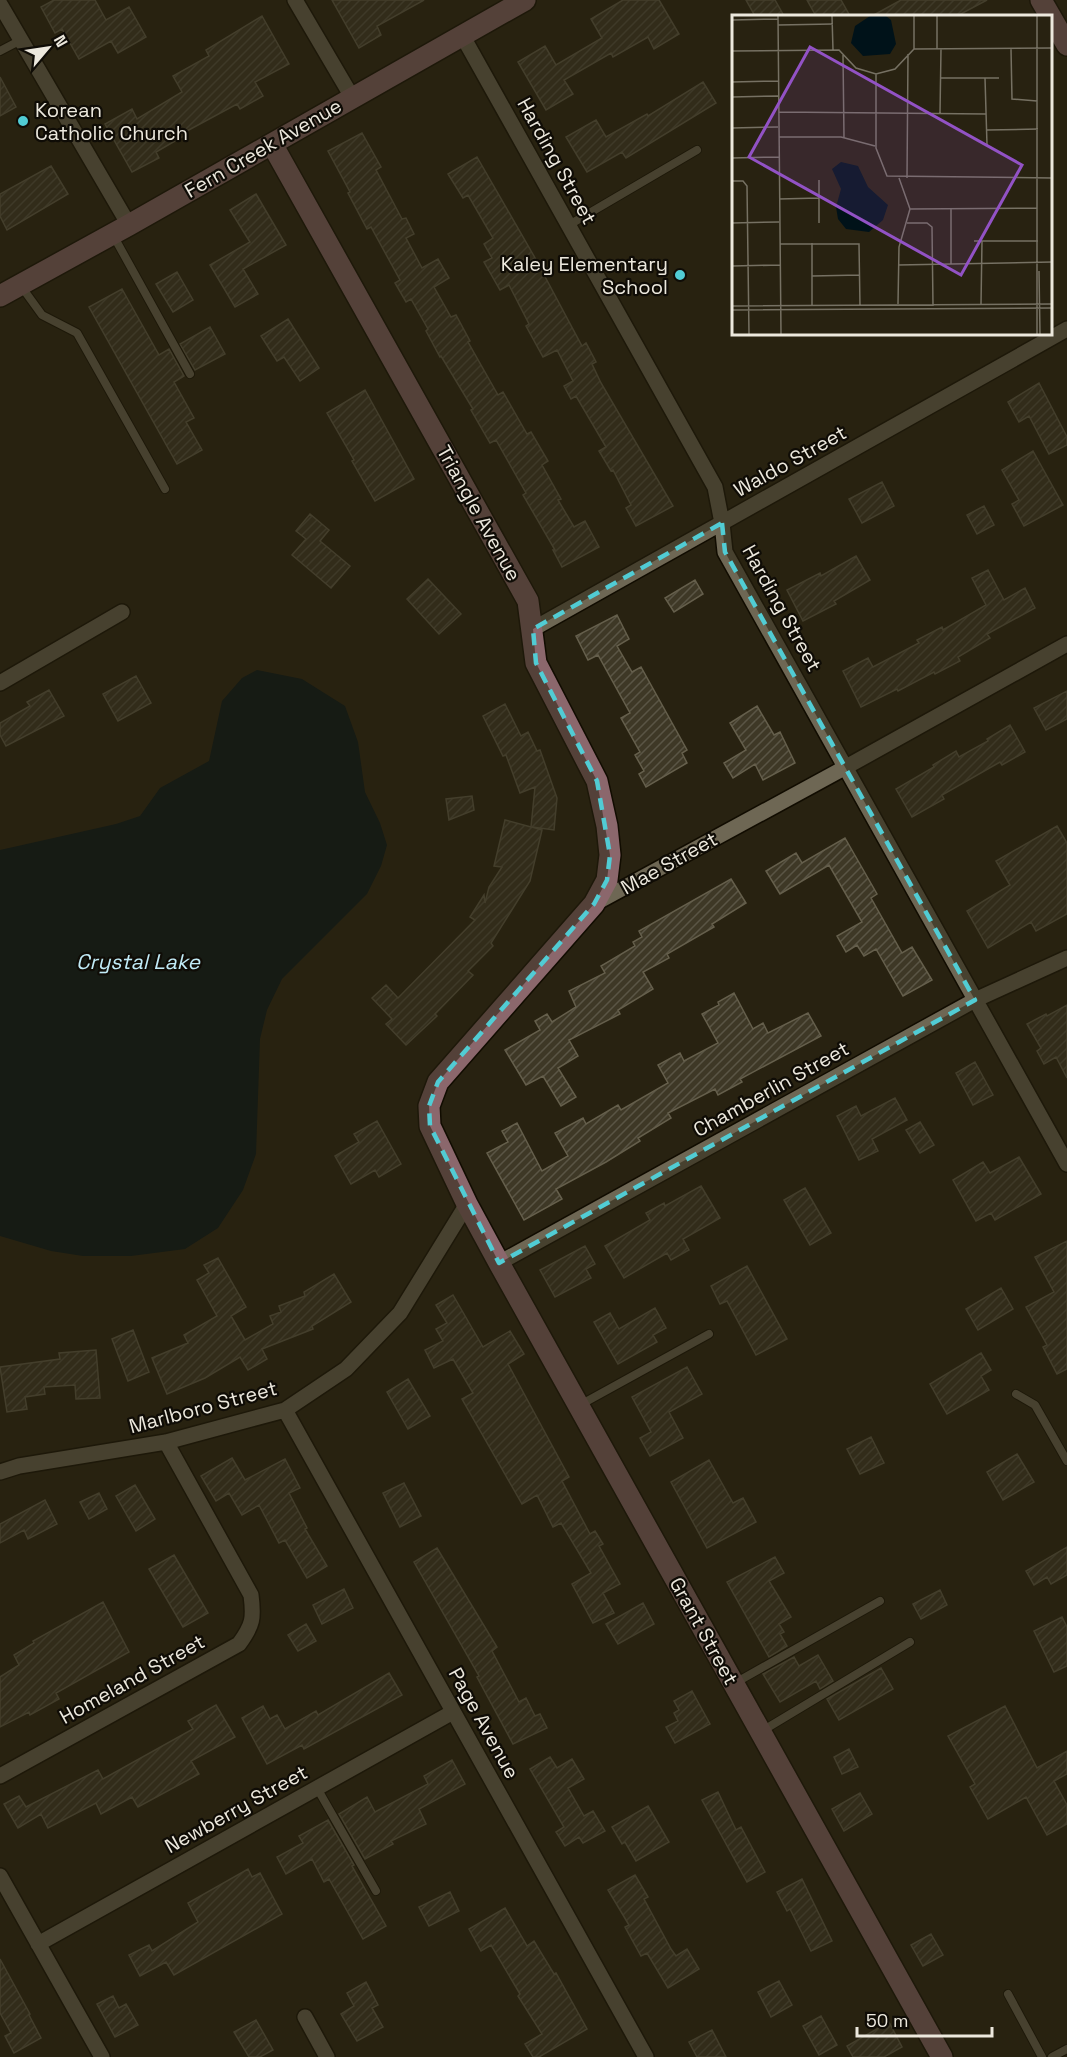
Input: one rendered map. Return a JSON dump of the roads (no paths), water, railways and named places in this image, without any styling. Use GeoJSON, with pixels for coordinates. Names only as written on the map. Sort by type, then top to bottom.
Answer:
{"type":"FeatureCollection","features":[{"type":"Feature","properties":{"kind":"street"},"geometry":{"type":"LineString","coordinates":[[295,0],[352,98]]}},
{"type":"Feature","properties":{"kind":"street","name":"Fern Creek Avenue"},"geometry":{"type":"LineString","coordinates":[[6,289],[121,230],[525,0]]}},
{"type":"Feature","properties":{"kind":"street"},"geometry":{"type":"LineString","coordinates":[[1041,0],[1050,15]]}},
{"type":"Feature","properties":{"kind":"street"},"geometry":{"type":"LineString","coordinates":[[0,4],[121,230]]}},
{"type":"Feature","properties":{"kind":"street"},"geometry":{"type":"LineString","coordinates":[[1052,19],[1067,45]]}},
{"type":"Feature","properties":{"kind":"street","name":"Harding Street"},"geometry":{"type":"LineString","coordinates":[[462,35],[715,487],[725,552],[1067,1164]]}},
{"type":"Feature","properties":{"kind":"street","name":"Triangle Avenue"},"geometry":{"type":"LineString","coordinates":[[272,144],[528,601],[536,663],[597,781],[607,826],[610,855],[607,880],[594,904]]}},
{"type":"Feature","properties":{"kind":"street","name":"Waldo Street"},"geometry":{"type":"LineString","coordinates":[[532,629],[1067,328]]}},
{"type":"Feature","properties":{"kind":"street"},"geometry":{"type":"LineString","coordinates":[[0,683],[122,612]]}},
{"type":"Feature","properties":{"kind":"street","name":"Mae Street"},"geometry":{"type":"LineString","coordinates":[[467,1204],[430,1126],[429,1106],[438,1082],[594,904],[1067,644]]}},
{"type":"Feature","properties":{"kind":"street","name":"Chamberlin Street"},"geometry":{"type":"LineString","coordinates":[[499,1263],[975,1000],[1067,958]]}},
{"type":"Feature","properties":{"kind":"street","name":"Grant Street"},"geometry":{"type":"LineString","coordinates":[[467,1204],[942,2057]]}},
{"type":"Feature","properties":{"kind":"street","name":"Marlboro Street"},"geometry":{"type":"LineString","coordinates":[[0,1472],[19,1466],[166,1442],[285,1410],[346,1369],[400,1313],[467,1204]]}},
{"type":"Feature","properties":{"kind":"street","name":"Page Avenue"},"geometry":{"type":"LineString","coordinates":[[285,1410],[646,2057]]}},
{"type":"Feature","properties":{"kind":"street","name":"Homeland Street"},"geometry":{"type":"LineString","coordinates":[[0,1776],[239,1644],[249,1630],[254,1614],[251,1595],[166,1442]]}},
{"type":"Feature","properties":{"kind":"street","name":"Newberry Street"},"geometry":{"type":"LineString","coordinates":[[38,1944],[453,1712]]}},
{"type":"Feature","properties":{"kind":"street"},"geometry":{"type":"LineString","coordinates":[[0,1876],[102,2057]]}},
{"type":"Feature","properties":{"kind":"street"},"geometry":{"type":"LineString","coordinates":[[305,2017],[327,2057]]}},
{"type":"Feature","properties":{"kind":"lane"},"geometry":{"type":"LineString","coordinates":[[0,51],[21,40]]}},
{"type":"Feature","properties":{"kind":"lane"},"geometry":{"type":"LineString","coordinates":[[569,225],[697,150]]}},
{"type":"Feature","properties":{"kind":"lane"},"geometry":{"type":"LineString","coordinates":[[121,230],[190,374]]}},
{"type":"Feature","properties":{"kind":"lane"},"geometry":{"type":"LineString","coordinates":[[6,289],[42,315],[77,333],[165,489]]}},
{"type":"Feature","properties":{"kind":"lane"},"geometry":{"type":"LineString","coordinates":[[579,1406],[709,1334]]}},
{"type":"Feature","properties":{"kind":"lane"},"geometry":{"type":"LineString","coordinates":[[1016,1394],[1035,1406],[1067,1461]]}},
{"type":"Feature","properties":{"kind":"lane"},"geometry":{"type":"LineString","coordinates":[[734,1684],[880,1601]]}},
{"type":"Feature","properties":{"kind":"lane"},"geometry":{"type":"LineString","coordinates":[[760,1731],[910,1642]]}},
{"type":"Feature","properties":{"kind":"lane"},"geometry":{"type":"LineString","coordinates":[[317,1788],[376,1892]]}},
{"type":"Feature","properties":{"kind":"lane"},"geometry":{"type":"LineString","coordinates":[[1008,1994],[1042,2057]]}},
{"type":"Feature","properties":{"kind":"lane"},"geometry":{"type":"LineString","coordinates":[[1052,2057],[1067,2049]]}},
{"type":"Feature","properties":{"kind":"water","name":"Crystal Lake"},"geometry":{"type":"Polygon","coordinates":[[[257,670],[302,679],[345,706],[358,742],[365,792],[380,823],[387,845],[381,866],[367,894],[282,979],[267,1010],[260,1039],[256,1154],[243,1190],[218,1228],[185,1249],[131,1256],[83,1256],[51,1251],[0,1236],[0,850],[116,824],[140,816],[160,788],[209,761],[222,701],[242,678],[257,670]]]}},
{"type":"Feature","properties":{"kind":"place","name":"Korean Catholic Church"},"geometry":{"type":"Point","coordinates":[23,121]}},
{"type":"Feature","properties":{"kind":"place","name":"Kaley Elementary School"},"geometry":{"type":"Point","coordinates":[680,275]}}]}
